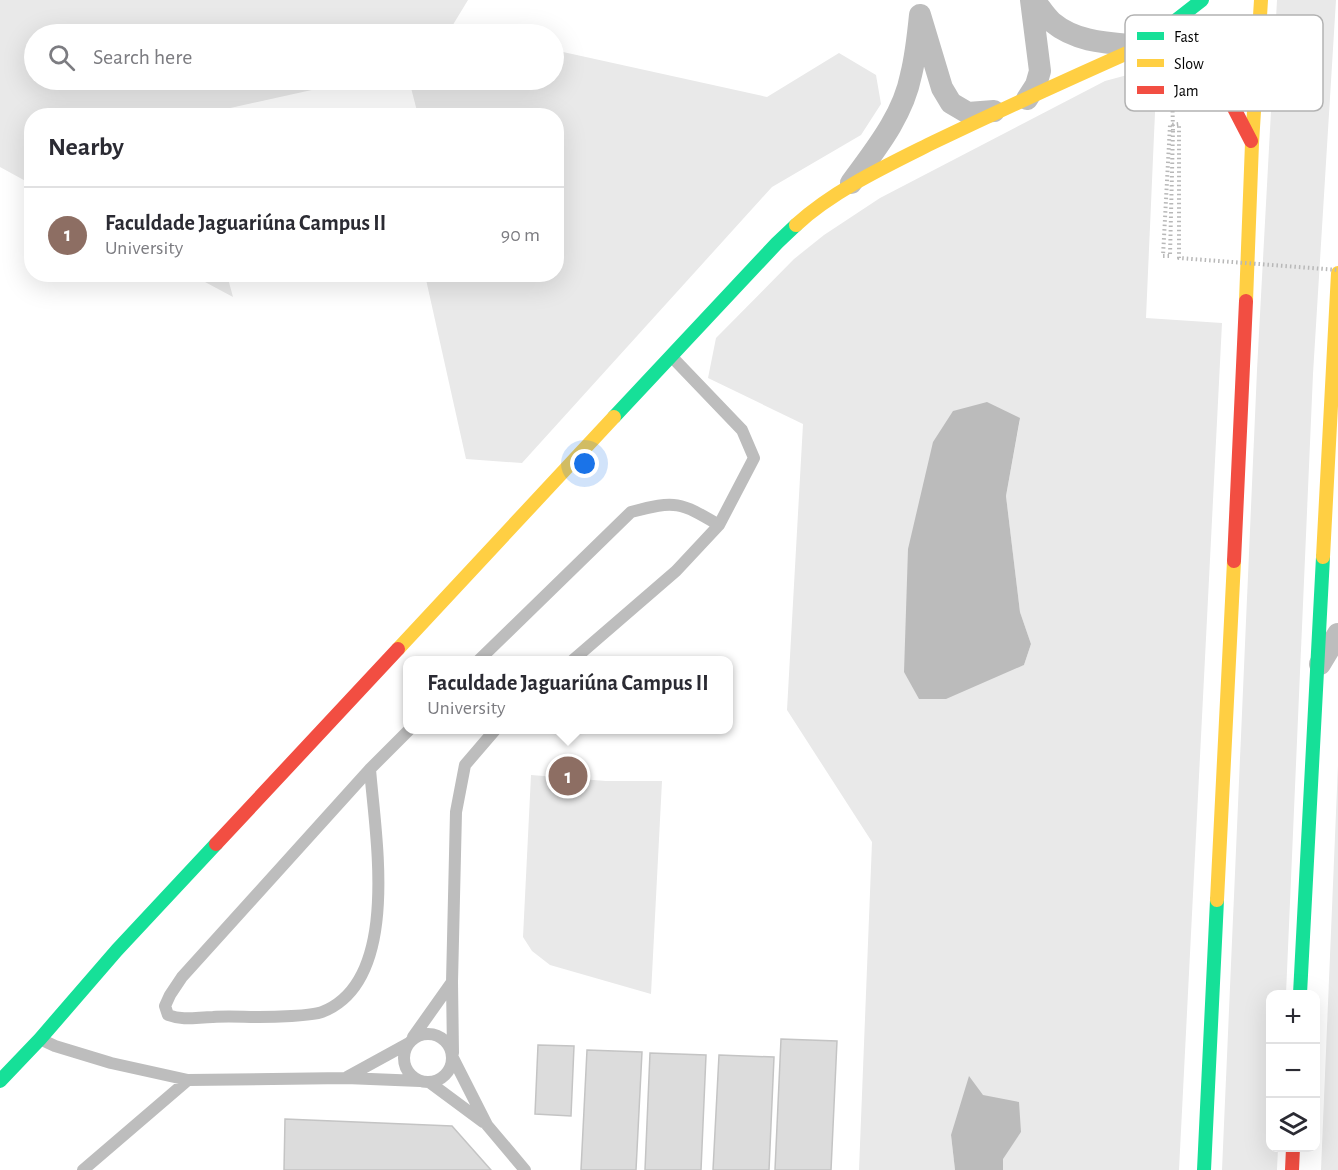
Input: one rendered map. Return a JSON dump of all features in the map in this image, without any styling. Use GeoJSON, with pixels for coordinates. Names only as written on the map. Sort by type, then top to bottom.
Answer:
{"type":"FeatureCollection","features":[{"type":"Feature","properties":{"kind":"main road"},"geometry":{"type":"LineString","coordinates":[[1260,15],[1261,0]]}},
{"type":"Feature","properties":{"kind":"main road"},"geometry":{"type":"LineString","coordinates":[[1182,15],[1198,2]]}},
{"type":"Feature","properties":{"kind":"main road"},"geometry":{"type":"LineString","coordinates":[[0,1081],[40,1039],[117,950],[777,243],[812,212],[890,164],[998,111],[1125,54]]}},
{"type":"Feature","properties":{"kind":"main road"},"geometry":{"type":"LineString","coordinates":[[1235,111],[1252,143]]}},
{"type":"Feature","properties":{"kind":"main road"},"geometry":{"type":"LineString","coordinates":[[1204,1170],[1245,342],[1254,111]]}},
{"type":"Feature","properties":{"kind":"main road"},"geometry":{"type":"LineString","coordinates":[[1300,990],[1316,671],[1336,350],[1338,271]]}},
{"type":"Feature","properties":{"kind":"main road"},"geometry":{"type":"LineString","coordinates":[[1292,1170],[1293,1152]]}},
{"type":"Feature","properties":{"kind":"street"},"geometry":{"type":"LineString","coordinates":[[1033,0],[1050,20],[1065,32],[1093,41],[1125,44]]}},
{"type":"Feature","properties":{"kind":"street"},"geometry":{"type":"LineString","coordinates":[[1027,99],[1036,85],[1040,71],[1033,0]]}},
{"type":"Feature","properties":{"kind":"street"},"geometry":{"type":"LineString","coordinates":[[920,8],[942,88],[951,103],[968,113],[998,111]]}},
{"type":"Feature","properties":{"kind":"street"},"geometry":{"type":"LineString","coordinates":[[848,188],[886,134],[901,105],[911,77],[920,8]]}},
{"type":"Feature","properties":{"kind":"street"},"geometry":{"type":"LineString","coordinates":[[1316,671],[1338,634]]}},
{"type":"Feature","properties":{"kind":"lane"},"geometry":{"type":"LineString","coordinates":[[578,656],[676,571],[719,525],[754,458],[742,430],[672,357]]}},
{"type":"Feature","properties":{"kind":"lane"},"geometry":{"type":"LineString","coordinates":[[483,656],[631,512],[661,504],[686,506],[719,525]]}},
{"type":"Feature","properties":{"kind":"lane"},"geometry":{"type":"LineString","coordinates":[[370,769],[379,890],[374,945],[363,975],[342,1000],[321,1012],[266,1017],[180,1019],[168,1015],[165,1006],[182,977],[370,769],[404,734]]}},
{"type":"Feature","properties":{"kind":"lane"},"geometry":{"type":"LineString","coordinates":[[40,1039],[111,1064],[188,1080],[346,1078],[424,1082],[444,1076],[450,1070],[453,1056],[452,982],[456,812],[465,765],[491,734]]}},
{"type":"Feature","properties":{"kind":"lane"},"geometry":{"type":"LineString","coordinates":[[452,982],[405,1049],[404,1062],[409,1074],[487,1125]]}},
{"type":"Feature","properties":{"kind":"lane"},"geometry":{"type":"LineString","coordinates":[[346,1078],[423,1033],[436,1034],[447,1041],[487,1125],[525,1170]]}},
{"type":"Feature","properties":{"kind":"lane"},"geometry":{"type":"LineString","coordinates":[[83,1170],[188,1080]]}},
{"type":"Feature","properties":{"kind":"path"},"geometry":{"type":"LineString","coordinates":[[1173,125],[1170,256],[1163,256],[1170,125],[1179,124],[1179,258],[1338,271]]}},
{"type":"Feature","properties":{"kind":"shaded area"},"geometry":{"type":"Polygon","coordinates":[[[0,0],[468,0],[453,24],[24,24],[24,90],[312,90],[231,108],[24,108],[24,180],[0,167],[0,0]]]}},
{"type":"Feature","properties":{"kind":"shaded area"},"geometry":{"type":"Polygon","coordinates":[[[1277,0],[1336,0],[1313,374],[1286,990],[1266,990],[1266,1152],[1278,1152],[1277,1170],[1222,1170],[1257,370],[1271,111],[1323,111],[1323,15],[1276,15],[1277,0]]]}},
{"type":"Feature","properties":{"kind":"shaded area"},"geometry":{"type":"Polygon","coordinates":[[[564,52],[767,97],[839,53],[876,75],[881,104],[861,135],[772,187],[522,463],[466,459],[427,282],[564,282],[564,108],[416,108],[412,90],[564,90],[564,52]]]}},
{"type":"Feature","properties":{"kind":"shaded area"},"geometry":{"type":"Polygon","coordinates":[[[1125,76],[1125,111],[1155,111],[1146,318],[1222,323],[1179,1170],[1003,1170],[1002,1159],[1021,1132],[951,1135],[955,1170],[859,1170],[872,842],[787,710],[803,424],[708,378],[716,338],[794,259],[824,235],[880,198],[1105,81],[1125,76]],[[1020,419],[919,699],[1024,665],[1031,644],[1020,612],[1006,496],[1020,419]]]}},
{"type":"Feature","properties":{"kind":"shaded area"},"geometry":{"type":"Polygon","coordinates":[[[205,282],[229,282],[233,297],[205,282]]]}},
{"type":"Feature","properties":{"kind":"shaded area"},"geometry":{"type":"Polygon","coordinates":[[[987,402],[1020,418],[1006,496],[1020,612],[1031,644],[1024,665],[946,699],[919,699],[904,672],[908,549],[933,442],[953,411],[987,402]]]}},
{"type":"Feature","properties":{"kind":"shaded area"},"geometry":{"type":"Polygon","coordinates":[[[1338,765],[1338,1170],[1321,1170],[1338,765]]]}},
{"type":"Feature","properties":{"kind":"shaded area"},"geometry":{"type":"Polygon","coordinates":[[[531,775],[606,781],[662,781],[651,994],[550,965],[532,951],[523,937],[531,775]]]}},
{"type":"Feature","properties":{"kind":"shaded area"},"geometry":{"type":"Polygon","coordinates":[[[969,1076],[983,1095],[1019,1102],[1021,1132],[1003,1159],[1003,1170],[955,1170],[951,1135],[969,1076]]]}},
{"type":"Feature","properties":{"kind":"building"},"geometry":{"type":"Polygon","coordinates":[[[781,1039],[837,1041],[831,1170],[775,1170],[781,1039]]]}},
{"type":"Feature","properties":{"kind":"building"},"geometry":{"type":"Polygon","coordinates":[[[538,1045],[574,1046],[571,1116],[535,1114],[538,1045]]]}},
{"type":"Feature","properties":{"kind":"building"},"geometry":{"type":"Polygon","coordinates":[[[587,1050],[642,1052],[636,1170],[581,1170],[587,1050]]]}},
{"type":"Feature","properties":{"kind":"building"},"geometry":{"type":"Polygon","coordinates":[[[650,1053],[706,1055],[701,1170],[645,1170],[650,1053]]]}},
{"type":"Feature","properties":{"kind":"building"},"geometry":{"type":"Polygon","coordinates":[[[719,1055],[774,1057],[769,1170],[713,1170],[719,1055]]]}},
{"type":"Feature","properties":{"kind":"building"},"geometry":{"type":"Polygon","coordinates":[[[285,1119],[452,1126],[491,1170],[284,1170],[285,1119]]]}},
{"type":"Feature","properties":{"kind":"traffic: fast"},"geometry":{"type":"LineString","coordinates":[[1183,15],[1202,0]]}},
{"type":"Feature","properties":{"kind":"traffic: fast"},"geometry":{"type":"LineString","coordinates":[[614,417],[796,225]]}},
{"type":"Feature","properties":{"kind":"traffic: fast"},"geometry":{"type":"LineString","coordinates":[[1300,990],[1323,557]]}},
{"type":"Feature","properties":{"kind":"traffic: fast"},"geometry":{"type":"LineString","coordinates":[[0,1081],[216,844]]}},
{"type":"Feature","properties":{"kind":"traffic: fast"},"geometry":{"type":"LineString","coordinates":[[1204,1170],[1217,900]]}},
{"type":"Feature","properties":{"kind":"traffic: slow"},"geometry":{"type":"LineString","coordinates":[[1260,15],[1261,0]]}},
{"type":"Feature","properties":{"kind":"traffic: slow"},"geometry":{"type":"LineString","coordinates":[[796,225],[827,200],[880,169],[986,117],[1125,54]]}},
{"type":"Feature","properties":{"kind":"traffic: slow"},"geometry":{"type":"LineString","coordinates":[[1246,301],[1254,111]]}},
{"type":"Feature","properties":{"kind":"traffic: slow"},"geometry":{"type":"LineString","coordinates":[[1323,557],[1338,273]]}},
{"type":"Feature","properties":{"kind":"traffic: slow"},"geometry":{"type":"LineString","coordinates":[[398,649],[614,417]]}},
{"type":"Feature","properties":{"kind":"traffic: slow"},"geometry":{"type":"LineString","coordinates":[[1217,900],[1234,561]]}},
{"type":"Feature","properties":{"kind":"traffic: jam"},"geometry":{"type":"LineString","coordinates":[[1235,111],[1251,141]]}},
{"type":"Feature","properties":{"kind":"traffic: jam"},"geometry":{"type":"LineString","coordinates":[[1234,561],[1246,301]]}},
{"type":"Feature","properties":{"kind":"traffic: jam"},"geometry":{"type":"LineString","coordinates":[[216,844],[398,649]]}},
{"type":"Feature","properties":{"kind":"traffic: jam"},"geometry":{"type":"LineString","coordinates":[[1292,1170],[1293,1152]]}},
{"type":"Feature","properties":{"kind":"place","name":"Faculdade Jaguariúna Campus II"},"geometry":{"type":"Point","coordinates":[568,776]}}]}
